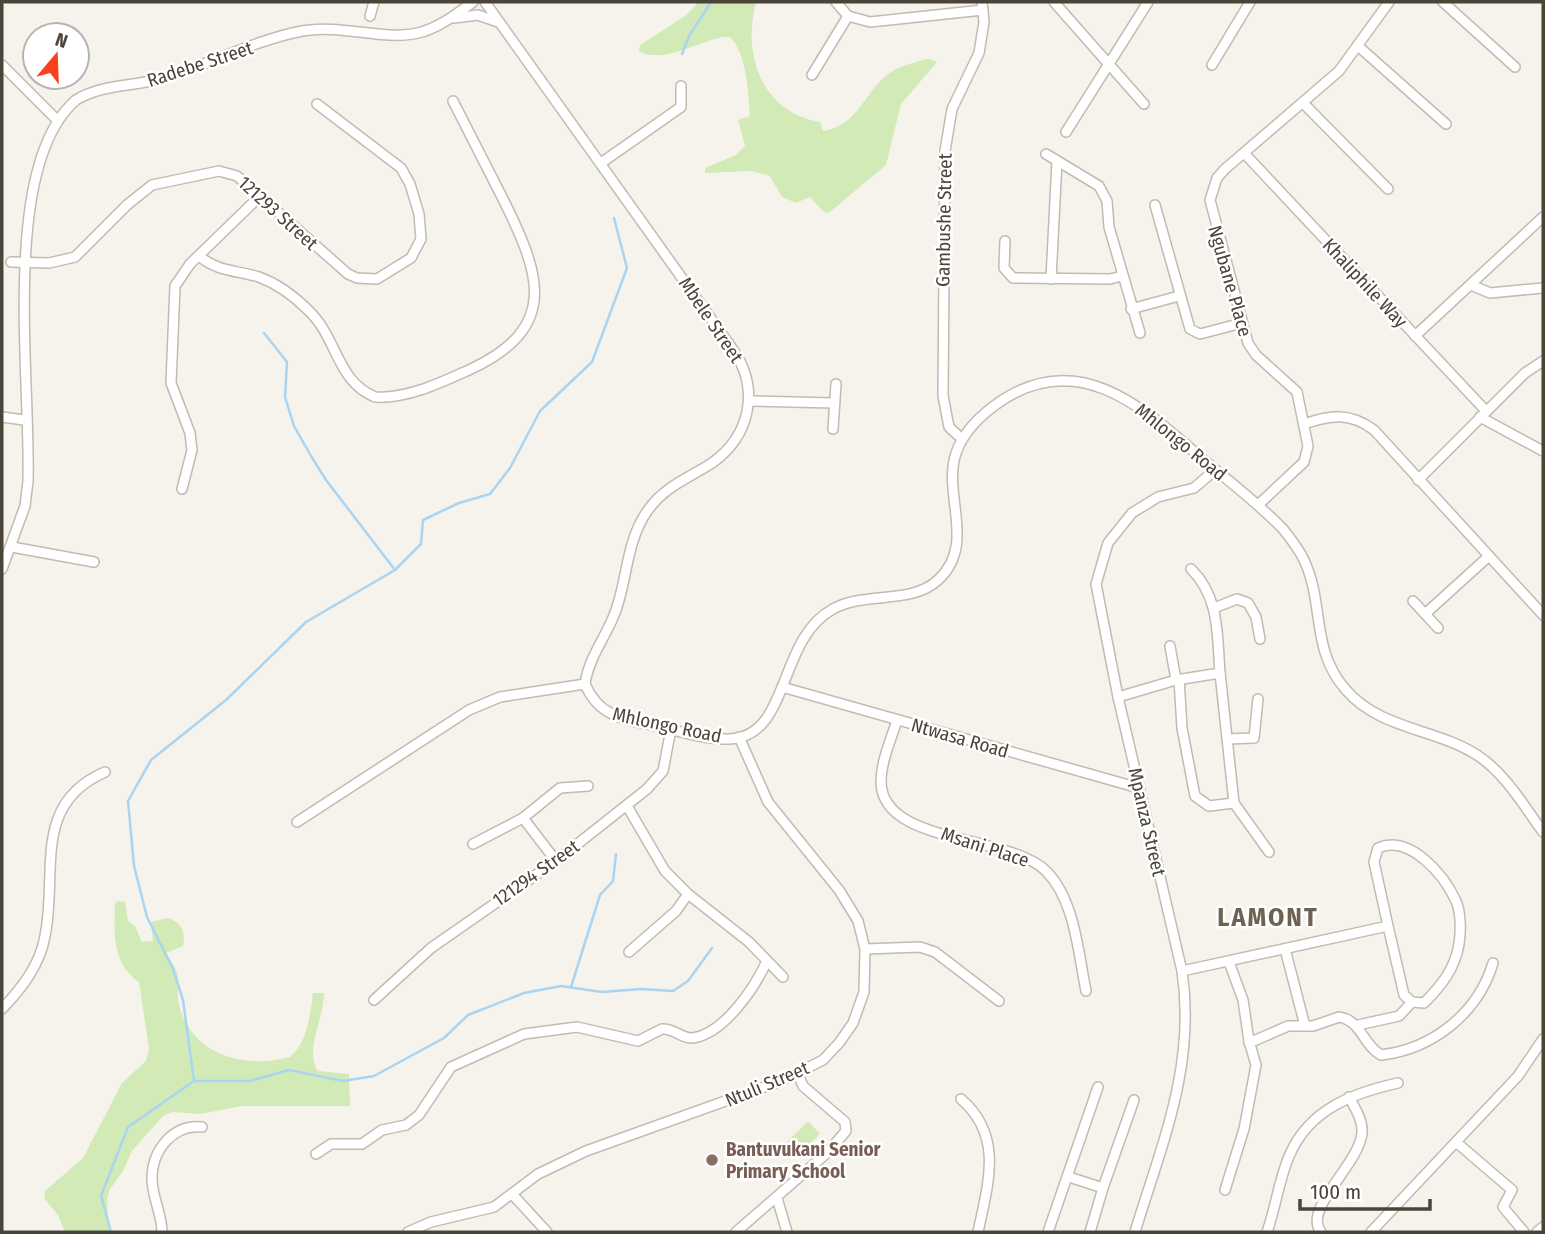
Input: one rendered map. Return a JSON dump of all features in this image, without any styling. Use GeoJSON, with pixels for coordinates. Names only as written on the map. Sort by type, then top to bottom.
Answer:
{"type":"FeatureCollection","features":[{"type":"Feature","properties":{"kind":"street"},"geometry":{"type":"LineString","coordinates":[[370,16],[374,2]]}},
{"type":"Feature","properties":{"kind":"street","name":"Radebe Street"},"geometry":{"type":"LineString","coordinates":[[39,136],[54,117],[91,92],[165,78],[285,35],[334,28],[388,34],[418,33],[451,18],[461,6],[473,2]]}},
{"type":"Feature","properties":{"kind":"street","name":"Mbele Street"},"geometry":{"type":"LineString","coordinates":[[485,2],[740,360],[750,401]]}},
{"type":"Feature","properties":{"kind":"street"},"geometry":{"type":"LineString","coordinates":[[836,2],[848,16],[870,22],[982,6]]}},
{"type":"Feature","properties":{"kind":"street"},"geometry":{"type":"LineString","coordinates":[[1054,2],[1110,62],[1144,104]]}},
{"type":"Feature","properties":{"kind":"street"},"geometry":{"type":"LineString","coordinates":[[1066,132],[1148,2]]}},
{"type":"Feature","properties":{"kind":"street"},"geometry":{"type":"LineString","coordinates":[[1212,65],[1250,2]]}},
{"type":"Feature","properties":{"kind":"street","name":"Ngubane Place"},"geometry":{"type":"LineString","coordinates":[[1258,505],[1304,462],[1308,452],[1297,392],[1250,349],[1210,208],[1217,178],[1339,71],[1390,2]]}},
{"type":"Feature","properties":{"kind":"street"},"geometry":{"type":"LineString","coordinates":[[1443,2],[1515,67]]}},
{"type":"Feature","properties":{"kind":"street","name":"Gambushe Street"},"geometry":{"type":"LineString","coordinates":[[962,439],[949,427],[943,396],[946,151],[952,109],[979,53],[983,36],[982,6]]}},
{"type":"Feature","properties":{"kind":"street"},"geometry":{"type":"LineString","coordinates":[[451,18],[478,15],[503,25]]}},
{"type":"Feature","properties":{"kind":"street"},"geometry":{"type":"LineString","coordinates":[[812,75],[848,16]]}},
{"type":"Feature","properties":{"kind":"street"},"geometry":{"type":"LineString","coordinates":[[1358,46],[1446,124]]}},
{"type":"Feature","properties":{"kind":"street"},"geometry":{"type":"LineString","coordinates":[[2,65],[54,117]]}},
{"type":"Feature","properties":{"kind":"street"},"geometry":{"type":"LineString","coordinates":[[601,163],[681,107],[681,86]]}},
{"type":"Feature","properties":{"kind":"street"},"geometry":{"type":"LineString","coordinates":[[199,256],[219,270],[261,278],[284,290],[325,327],[353,383],[375,397],[389,398],[421,389],[480,365],[519,336],[534,305],[536,288],[533,270],[515,223],[453,102]]}},
{"type":"Feature","properties":{"kind":"street"},"geometry":{"type":"LineString","coordinates":[[1303,103],[1388,189]]}},
{"type":"Feature","properties":{"kind":"street","name":"121293 Street"},"geometry":{"type":"LineString","coordinates":[[11,262],[49,263],[75,257],[127,205],[152,185],[223,171],[237,176],[348,274],[357,278],[377,279],[397,269],[411,258],[421,239],[419,214],[411,184],[390,157],[317,104]]}},
{"type":"Feature","properties":{"kind":"street","name":"Khaliphile Way"},"geometry":{"type":"LineString","coordinates":[[1244,153],[1415,336],[1483,414],[1542,447]]}},
{"type":"Feature","properties":{"kind":"street"},"geometry":{"type":"LineString","coordinates":[[1046,154],[1099,186],[1104,193],[1122,276],[1140,333]]}},
{"type":"Feature","properties":{"kind":"street"},"geometry":{"type":"LineString","coordinates":[[1051,279],[1057,161]]}},
{"type":"Feature","properties":{"kind":"street"},"geometry":{"type":"LineString","coordinates":[[181,489],[192,450],[190,433],[172,383],[173,297],[179,277],[260,196]]}},
{"type":"Feature","properties":{"kind":"street"},"geometry":{"type":"LineString","coordinates":[[1155,205],[1179,296],[1193,332],[1200,334],[1242,323]]}},
{"type":"Feature","properties":{"kind":"street"},"geometry":{"type":"LineString","coordinates":[[1415,336],[1543,217]]}},
{"type":"Feature","properties":{"kind":"street"},"geometry":{"type":"LineString","coordinates":[[1005,242],[1004,268],[1008,276],[1110,279],[1122,276]]}},
{"type":"Feature","properties":{"kind":"street"},"geometry":{"type":"LineString","coordinates":[[1471,285],[1490,293],[1543,288]]}},
{"type":"Feature","properties":{"kind":"street"},"geometry":{"type":"LineString","coordinates":[[1131,309],[1179,296]]}},
{"type":"Feature","properties":{"kind":"street"},"geometry":{"type":"LineString","coordinates":[[2,569],[12,547],[28,489],[13,305]]}},
{"type":"Feature","properties":{"kind":"street"},"geometry":{"type":"LineString","coordinates":[[1419,480],[1483,414],[1543,361]]}},
{"type":"Feature","properties":{"kind":"street","name":"Mhlongo Road"},"geometry":{"type":"LineString","coordinates":[[585,684],[591,697],[608,714],[729,739],[757,729],[768,718],[801,639],[832,609],[863,598],[914,592],[938,580],[948,568],[956,552],[958,535],[953,465],[962,439],[995,405],[1029,386],[1062,382],[1084,383],[1102,387],[1134,402],[1283,529],[1304,560],[1329,668],[1347,691],[1384,719],[1465,748],[1479,756],[1499,774],[1543,832]]}},
{"type":"Feature","properties":{"kind":"street"},"geometry":{"type":"LineString","coordinates":[[833,429],[836,384]]}},
{"type":"Feature","properties":{"kind":"street"},"geometry":{"type":"LineString","coordinates":[[297,821],[474,708],[500,697],[585,684],[594,650],[615,612],[628,554],[649,508],[670,487],[710,464],[733,443],[746,419],[750,401],[834,403]]}},
{"type":"Feature","properties":{"kind":"street"},"geometry":{"type":"LineString","coordinates":[[1304,424],[1339,416],[1366,424],[1543,615]]}},
{"type":"Feature","properties":{"kind":"street"},"geometry":{"type":"LineString","coordinates":[[2,417],[24,420]]}},
{"type":"Feature","properties":{"kind":"street","name":"Mpanza Street"},"geometry":{"type":"LineString","coordinates":[[1135,1232],[1178,1094],[1186,1039],[1182,971],[1097,595],[1103,554],[1114,533],[1132,513],[1158,497],[1194,488],[1215,470]]}},
{"type":"Feature","properties":{"kind":"street"},"geometry":{"type":"LineString","coordinates":[[12,547],[94,562]]}},
{"type":"Feature","properties":{"kind":"street"},"geometry":{"type":"LineString","coordinates":[[1425,614],[1489,556]]}},
{"type":"Feature","properties":{"kind":"street"},"geometry":{"type":"LineString","coordinates":[[1191,569],[1204,584],[1214,608],[1234,803],[1269,852]]}},
{"type":"Feature","properties":{"kind":"street"},"geometry":{"type":"LineString","coordinates":[[1214,608],[1237,599],[1248,603],[1256,617],[1260,639]]}},
{"type":"Feature","properties":{"kind":"street"},"geometry":{"type":"LineString","coordinates":[[1413,601],[1437,628]]}},
{"type":"Feature","properties":{"kind":"street"},"geometry":{"type":"LineString","coordinates":[[1170,646],[1178,680],[1182,728],[1195,796],[1209,806],[1234,803]]}},
{"type":"Feature","properties":{"kind":"street"},"geometry":{"type":"LineString","coordinates":[[1118,697],[1178,680],[1220,673]]}},
{"type":"Feature","properties":{"kind":"street","name":"Ntwasa Road"},"geometry":{"type":"LineString","coordinates":[[782,687],[1139,788]]}},
{"type":"Feature","properties":{"kind":"street"},"geometry":{"type":"LineString","coordinates":[[1227,739],[1254,738],[1258,699]]}},
{"type":"Feature","properties":{"kind":"street","name":"Msani Place"},"geometry":{"type":"LineString","coordinates":[[897,720],[881,782],[891,808],[908,822],[1030,859],[1045,870],[1064,898],[1086,991]]}},
{"type":"Feature","properties":{"kind":"street","name":"121294 Street"},"geometry":{"type":"LineString","coordinates":[[374,1000],[431,948],[556,861],[627,806],[663,771],[671,729]]}},
{"type":"Feature","properties":{"kind":"street","name":"Ntuli Street"},"geometry":{"type":"LineString","coordinates":[[408,1232],[431,1222],[478,1213],[513,1195],[538,1174],[586,1151],[798,1074],[823,1060],[853,1023],[864,992],[865,949],[858,921],[848,903],[768,802],[739,737]]}},
{"type":"Feature","properties":{"kind":"street"},"geometry":{"type":"LineString","coordinates":[[2,1009],[23,986],[43,945],[47,922],[52,830],[78,787],[105,772]]}},
{"type":"Feature","properties":{"kind":"street"},"geometry":{"type":"LineString","coordinates":[[473,844],[523,818],[560,788],[588,786]]}},
{"type":"Feature","properties":{"kind":"street"},"geometry":{"type":"LineString","coordinates":[[627,806],[665,871],[688,894],[749,942],[783,976]]}},
{"type":"Feature","properties":{"kind":"street"},"geometry":{"type":"LineString","coordinates":[[523,818],[556,861]]}},
{"type":"Feature","properties":{"kind":"street"},"geometry":{"type":"LineString","coordinates":[[1391,845],[1409,850],[1433,867],[1458,909],[1459,941],[1455,961],[1444,982],[1424,1003],[1412,1002],[1402,989],[1374,862],[1378,848],[1391,845]]}},
{"type":"Feature","properties":{"kind":"street"},"geometry":{"type":"LineString","coordinates":[[629,952],[676,911],[688,894]]}},
{"type":"Feature","properties":{"kind":"street"},"geometry":{"type":"LineString","coordinates":[[1182,971],[1388,926]]}},
{"type":"Feature","properties":{"kind":"street"},"geometry":{"type":"LineString","coordinates":[[865,949],[920,947],[935,953],[999,1001]]}},
{"type":"Feature","properties":{"kind":"street"},"geometry":{"type":"LineString","coordinates":[[1286,949],[1305,1026]]}},
{"type":"Feature","properties":{"kind":"street"},"geometry":{"type":"LineString","coordinates":[[316,1154],[334,1143],[362,1144],[383,1130],[406,1125],[419,1115],[451,1067],[524,1034],[577,1027],[638,1041],[662,1028],[690,1038],[699,1036],[742,1004],[756,985],[767,961]]}},
{"type":"Feature","properties":{"kind":"street"},"geometry":{"type":"LineString","coordinates":[[1225,1190],[1252,1100],[1256,1065],[1249,1043],[1243,1000],[1229,962]]}},
{"type":"Feature","properties":{"kind":"street"},"geometry":{"type":"LineString","coordinates":[[1358,1025],[1369,1046],[1381,1055],[1422,1045],[1461,1017],[1482,989],[1493,963]]}},
{"type":"Feature","properties":{"kind":"street"},"geometry":{"type":"LineString","coordinates":[[1249,1043],[1288,1026],[1319,1025],[1339,1017],[1358,1025],[1399,1016],[1412,1002]]}},
{"type":"Feature","properties":{"kind":"street"},"geometry":{"type":"LineString","coordinates":[[1371,1232],[1518,1076],[1543,1039]]}},
{"type":"Feature","properties":{"kind":"street"},"geometry":{"type":"LineString","coordinates":[[736,1232],[842,1138],[847,1126],[803,1086],[798,1074]]}},
{"type":"Feature","properties":{"kind":"street"},"geometry":{"type":"LineString","coordinates":[[1267,1232],[1290,1155],[1318,1114],[1349,1097],[1398,1083]]}},
{"type":"Feature","properties":{"kind":"street"},"geometry":{"type":"LineString","coordinates":[[1048,1232],[1098,1087]]}},
{"type":"Feature","properties":{"kind":"street"},"geometry":{"type":"LineString","coordinates":[[1321,1232],[1317,1227],[1317,1213],[1352,1163],[1362,1133],[1358,1114],[1349,1097]]}},
{"type":"Feature","properties":{"kind":"street"},"geometry":{"type":"LineString","coordinates":[[961,1099],[982,1125],[992,1155],[978,1232]]}},
{"type":"Feature","properties":{"kind":"street"},"geometry":{"type":"LineString","coordinates":[[1090,1232],[1134,1100]]}},
{"type":"Feature","properties":{"kind":"street"},"geometry":{"type":"LineString","coordinates":[[162,1232],[160,1210],[152,1182],[155,1164],[172,1133],[186,1127],[202,1126]]}},
{"type":"Feature","properties":{"kind":"street"},"geometry":{"type":"LineString","coordinates":[[1456,1142],[1512,1190],[1503,1207],[1524,1232]]}},
{"type":"Feature","properties":{"kind":"street"},"geometry":{"type":"LineString","coordinates":[[1069,1177],[1103,1188]]}},
{"type":"Feature","properties":{"kind":"street"},"geometry":{"type":"LineString","coordinates":[[513,1195],[547,1232]]}},
{"type":"Feature","properties":{"kind":"street"},"geometry":{"type":"LineString","coordinates":[[777,1198],[787,1232]]}},
{"type":"Feature","properties":{"kind":"street"},"geometry":{"type":"LineString","coordinates":[[1537,1232],[1543,1227]]}},
{"type":"Feature","properties":{"kind":"green space"},"geometry":{"type":"Polygon","coordinates":[[[699,2],[756,2],[752,41],[761,78],[770,93],[783,106],[800,116],[820,122],[823,131],[844,123],[890,73],[925,59],[937,62],[901,104],[886,165],[829,213],[824,212],[810,197],[796,203],[782,197],[770,176],[751,171],[705,173],[705,168],[736,155],[745,146],[738,120],[750,116],[746,74],[736,44],[730,37],[723,37],[669,54],[648,55],[639,51],[640,45],[685,16],[699,2]]]}},
{"type":"Feature","properties":{"kind":"green space"},"geometry":{"type":"Polygon","coordinates":[[[125,902],[128,921],[135,926],[142,942],[153,941],[151,922],[168,918],[180,925],[184,936],[183,946],[166,953],[177,972],[179,1005],[196,1036],[223,1055],[256,1061],[290,1057],[304,1036],[313,993],[324,993],[314,1044],[314,1063],[318,1071],[349,1074],[350,1106],[242,1106],[201,1114],[173,1112],[163,1116],[132,1151],[123,1171],[110,1189],[107,1199],[109,1232],[65,1232],[58,1215],[44,1198],[46,1190],[83,1158],[122,1083],[146,1061],[149,1049],[139,982],[124,966],[116,947],[115,903],[125,902]]]}},
{"type":"Feature","properties":{"kind":"green space"},"geometry":{"type":"Polygon","coordinates":[[[808,1121],[820,1134],[798,1155],[786,1143],[808,1121]]]}},
{"type":"Feature","properties":{"kind":"waterway"},"geometry":{"type":"LineString","coordinates":[[682,54],[689,36],[711,2]]}},
{"type":"Feature","properties":{"kind":"waterway"},"geometry":{"type":"LineString","coordinates":[[111,1232],[101,1196],[128,1127],[194,1081],[183,1000],[173,969],[147,917],[134,866],[128,801],[151,760],[226,700],[306,622],[395,570],[421,544],[423,520],[459,503],[490,494],[510,468],[540,411],[592,362],[627,268],[614,218]]}},
{"type":"Feature","properties":{"kind":"waterway"},"geometry":{"type":"LineString","coordinates":[[264,333],[287,362],[285,397],[294,426],[326,480],[395,570]]}},
{"type":"Feature","properties":{"kind":"waterway"},"geometry":{"type":"LineString","coordinates":[[571,987],[600,895],[613,881],[616,854]]}},
{"type":"Feature","properties":{"kind":"waterway"},"geometry":{"type":"LineString","coordinates":[[194,1081],[250,1081],[289,1070],[343,1081],[374,1076],[444,1038],[468,1015],[524,993],[561,986],[602,992],[641,989],[673,991],[688,981],[712,948]]}},
{"type":"Feature","properties":{"kind":"place","name":"Bantuvukani Senior Primary School"},"geometry":{"type":"Point","coordinates":[712,1160]}},
{"type":"Feature","properties":{"kind":"district","name":"LAMONT"},"geometry":{"type":"Point","coordinates":[1268,917]}}]}
